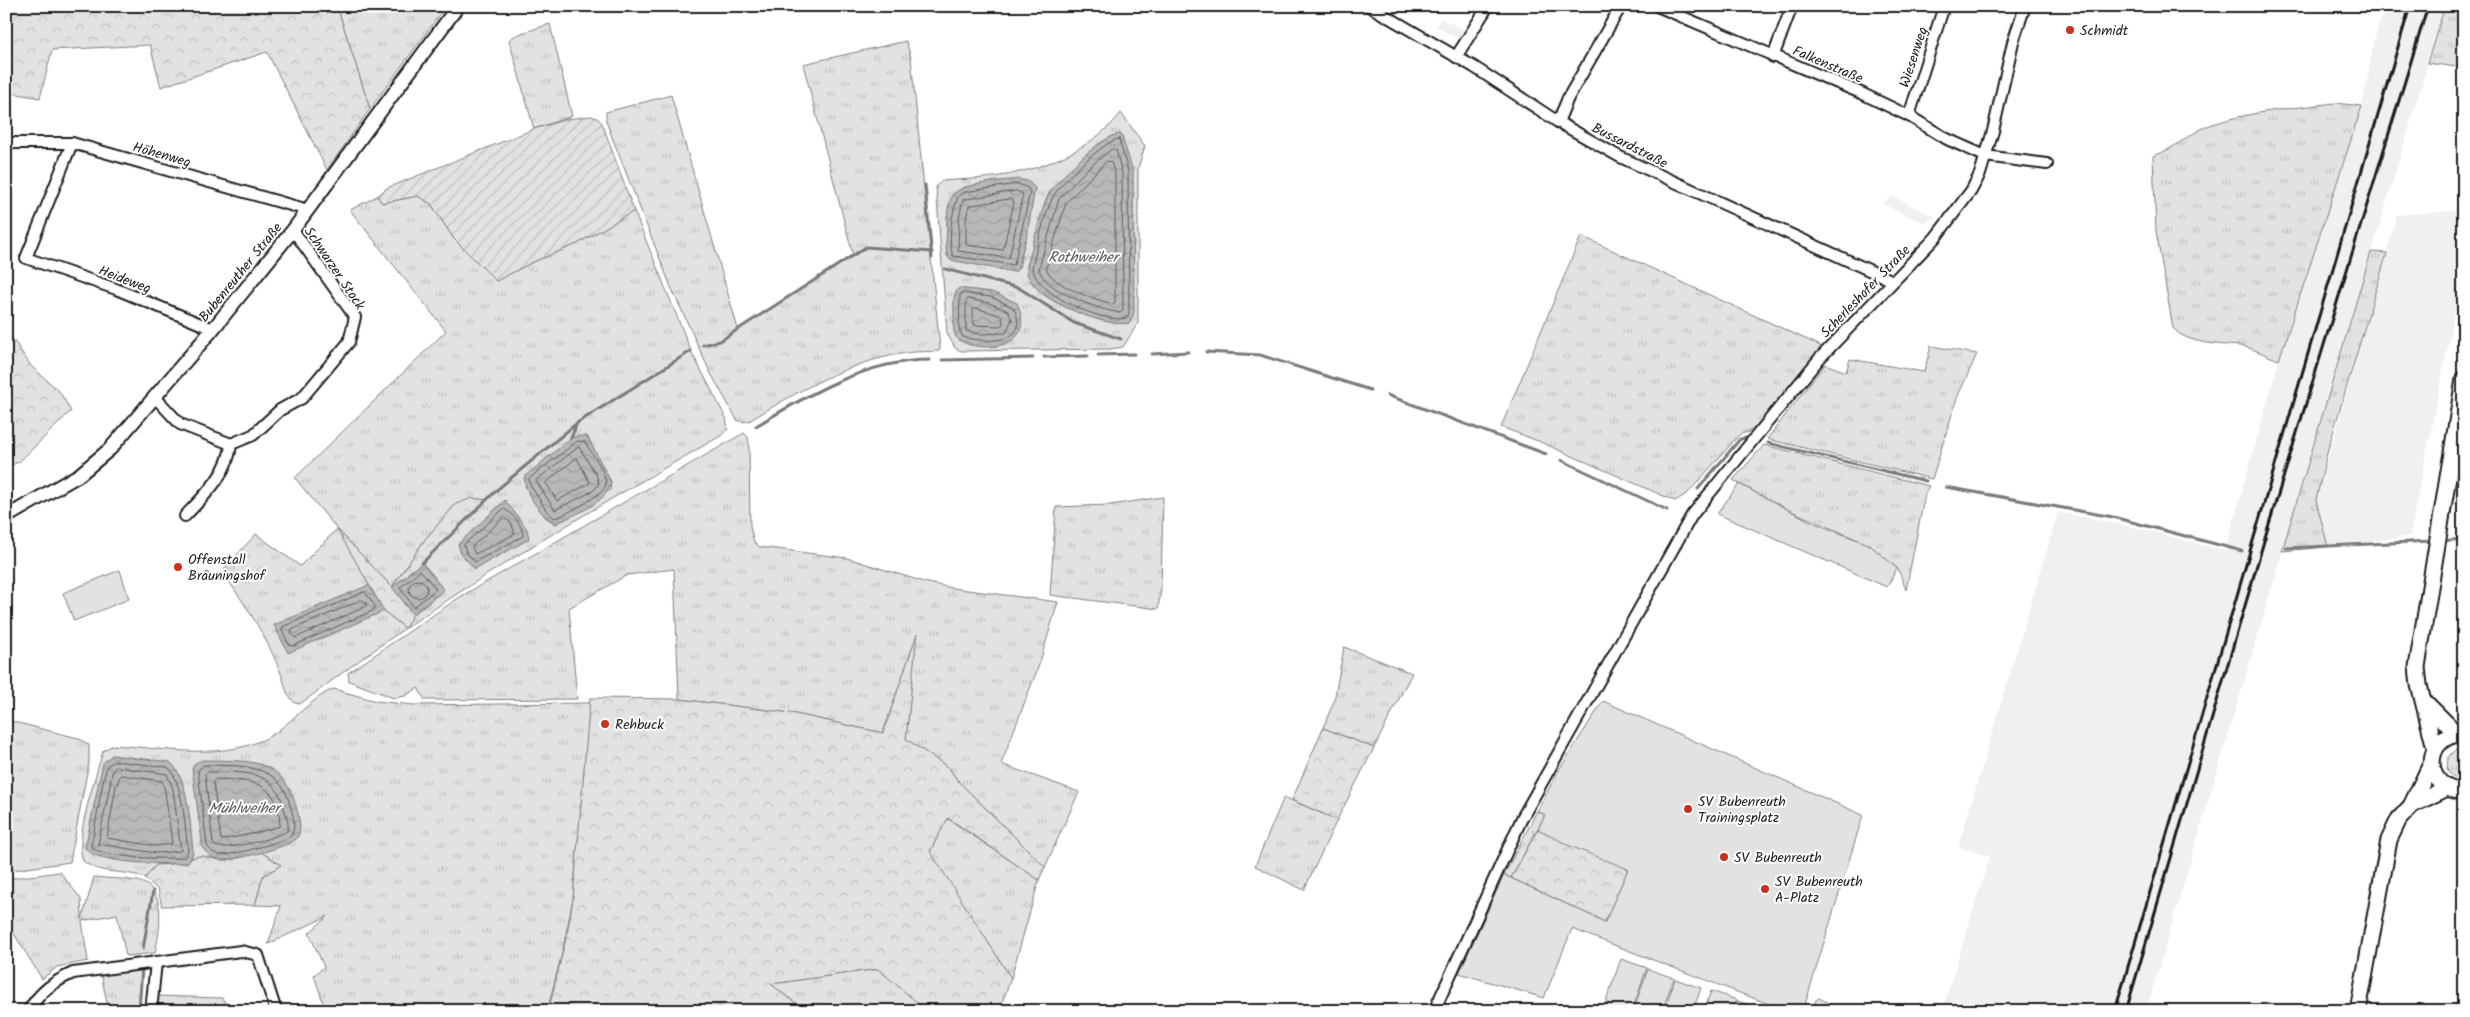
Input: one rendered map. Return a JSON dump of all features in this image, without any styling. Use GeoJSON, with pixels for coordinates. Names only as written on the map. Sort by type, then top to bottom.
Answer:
{"type":"FeatureCollection","features":[{"type":"Feature","properties":{"kind":"main road"},"geometry":{"type":"LineString","coordinates":[[2436,748],[2419,684],[2417,667],[2464,379]]}},
{"type":"Feature","properties":{"kind":"main road"},"geometry":{"type":"LineString","coordinates":[[2424,700],[2440,720],[2460,734]]}},
{"type":"Feature","properties":{"kind":"main road"},"geometry":{"type":"LineString","coordinates":[[2358,1011],[2387,846],[2399,819],[2411,806],[2431,764],[2436,748],[2441,741],[2460,734]]}},
{"type":"Feature","properties":{"kind":"main road"},"geometry":{"type":"LineString","coordinates":[[2431,764],[2434,773],[2447,788]]}},
{"type":"Feature","properties":{"kind":"main road"},"geometry":{"type":"LineString","coordinates":[[2411,806],[2447,788],[2464,791]]}},
{"type":"Feature","properties":{"kind":"street","name":"Bubenreuther Straße"},"geometry":{"type":"LineString","coordinates":[[6,518],[79,475],[110,449],[213,329],[293,230],[458,6]]}},
{"type":"Feature","properties":{"kind":"street","name":"Bussardstraße"},"geometry":{"type":"LineString","coordinates":[[1369,6],[1456,57],[1558,122],[1627,160],[1893,281]]}},
{"type":"Feature","properties":{"kind":"street"},"geometry":{"type":"LineString","coordinates":[[1456,57],[1488,6]]}},
{"type":"Feature","properties":{"kind":"street"},"geometry":{"type":"LineString","coordinates":[[1558,122],[1568,98],[1621,6]]}},
{"type":"Feature","properties":{"kind":"street","name":"Falkenstraße"},"geometry":{"type":"LineString","coordinates":[[1657,6],[1861,93],[1909,116],[1947,139],[1985,156]]}},
{"type":"Feature","properties":{"kind":"street"},"geometry":{"type":"LineString","coordinates":[[1773,56],[1792,6]]}},
{"type":"Feature","properties":{"kind":"street","name":"Wiesenweg"},"geometry":{"type":"LineString","coordinates":[[1909,116],[1944,6]]}},
{"type":"Feature","properties":{"kind":"street","name":"Scherleshofer Straße"},"geometry":{"type":"LineString","coordinates":[[1434,1011],[1522,818],[1692,515],[1819,359],[1930,244],[1954,215],[1980,174],[1993,131],[2013,42],[2025,6]]}},
{"type":"Feature","properties":{"kind":"street","name":"Höhenweg"},"geometry":{"type":"LineString","coordinates":[[6,143],[72,143],[308,210]]}},
{"type":"Feature","properties":{"kind":"street","name":"Heideweg"},"geometry":{"type":"LineString","coordinates":[[72,143],[26,258],[116,289],[213,329]]}},
{"type":"Feature","properties":{"kind":"street"},"geometry":{"type":"LineString","coordinates":[[1985,156],[2047,164]]}},
{"type":"Feature","properties":{"kind":"street","name":"Schwarzer Stock"},"geometry":{"type":"LineString","coordinates":[[231,444],[253,435],[280,410],[302,398],[349,342],[356,317],[293,230]]}},
{"type":"Feature","properties":{"kind":"street"},"geometry":{"type":"LineString","coordinates":[[155,397],[180,424],[231,444],[231,454],[212,488],[185,516]]}},
{"type":"Feature","properties":{"kind":"street"},"geometry":{"type":"LineString","coordinates":[[28,1011],[36,999],[52,983],[73,972],[241,951],[258,955],[276,1011]]}},
{"type":"Feature","properties":{"kind":"street"},"geometry":{"type":"LineString","coordinates":[[151,1011],[156,962]]}},
{"type":"Feature","properties":{"kind":"shaded area"},"geometry":{"type":"Polygon","coordinates":[[[2385,6],[2445,6],[2146,1011],[1942,1011],[1990,856],[1958,847],[2058,512],[2146,530],[2225,551],[2279,360],[2362,106],[2374,42],[2385,6]]]}},
{"type":"Feature","properties":{"kind":"shaded area"},"geometry":{"type":"Polygon","coordinates":[[[1441,18],[1464,30],[1459,39],[1436,26],[1441,18]]]}},
{"type":"Feature","properties":{"kind":"shaded area"},"geometry":{"type":"Polygon","coordinates":[[[1892,196],[1935,217],[1925,223],[1882,204],[1892,196]]]}},
{"type":"Feature","properties":{"kind":"shaded area"},"geometry":{"type":"Polygon","coordinates":[[[2464,210],[2464,265],[2410,536],[2328,547],[2316,500],[2397,215],[2464,210]]]}},
{"type":"Feature","properties":{"kind":"green space"},"geometry":{"type":"Polygon","coordinates":[[[6,6],[337,6],[370,109],[327,170],[267,52],[161,87],[150,45],[52,50],[40,98],[6,92],[6,6]]]}},
{"type":"Feature","properties":{"kind":"green space"},"geometry":{"type":"Polygon","coordinates":[[[337,6],[446,6],[370,109],[337,6]]]}},
{"type":"Feature","properties":{"kind":"green space"},"geometry":{"type":"Polygon","coordinates":[[[2445,6],[2464,6],[2464,68],[2427,63],[2445,6]]]}},
{"type":"Feature","properties":{"kind":"green space"},"geometry":{"type":"Polygon","coordinates":[[[550,24],[572,116],[534,129],[509,40],[516,35],[550,24]]]}},
{"type":"Feature","properties":{"kind":"green space"},"geometry":{"type":"Polygon","coordinates":[[[906,41],[911,58],[939,351],[905,353],[860,364],[821,380],[749,421],[742,422],[737,420],[710,372],[671,287],[606,121],[606,112],[671,95],[738,329],[853,255],[803,64],[906,41]]]}},
{"type":"Feature","properties":{"kind":"green space"},"geometry":{"type":"Polygon","coordinates":[[[2335,103],[2362,106],[2279,360],[2243,346],[2203,342],[2179,333],[2173,328],[2156,231],[2153,156],[2213,124],[2274,110],[2335,103]]]}},
{"type":"Feature","properties":{"kind":"green space"},"geometry":{"type":"Polygon","coordinates":[[[1121,113],[1145,146],[1138,168],[1138,323],[1123,347],[1110,349],[961,351],[955,348],[947,333],[936,186],[942,181],[1006,175],[1044,165],[1073,152],[1100,134],[1121,113]],[[1113,135],[1078,162],[1049,193],[1027,266],[1035,286],[1042,293],[1061,305],[1091,317],[1113,135]],[[980,185],[964,187],[953,194],[947,217],[947,256],[1019,268],[1035,188],[980,185]]]}},
{"type":"Feature","properties":{"kind":"green space"},"geometry":{"type":"Polygon","coordinates":[[[591,116],[597,118],[602,123],[634,211],[577,244],[533,262],[496,281],[454,239],[431,204],[418,196],[382,203],[377,196],[387,188],[534,129],[567,119],[591,116]]]}},
{"type":"Feature","properties":{"kind":"green space"},"geometry":{"type":"Polygon","coordinates":[[[377,196],[382,203],[418,196],[431,204],[454,239],[496,281],[533,262],[577,244],[634,211],[691,351],[726,418],[728,429],[724,434],[565,526],[461,591],[360,660],[300,704],[292,701],[288,694],[264,637],[225,576],[225,568],[256,534],[300,566],[337,529],[295,478],[446,331],[350,210],[377,196]],[[587,436],[525,486],[545,517],[556,524],[610,490],[611,482],[587,436]],[[486,500],[456,504],[426,538],[392,587],[339,531],[384,611],[405,628],[413,614],[429,603],[435,577],[422,563],[486,500]]]}},
{"type":"Feature","properties":{"kind":"green space"},"geometry":{"type":"Polygon","coordinates":[[[1581,236],[1823,347],[1757,425],[1749,432],[1740,434],[1688,493],[1675,501],[1538,441],[1501,427],[1581,236]]]}},
{"type":"Feature","properties":{"kind":"green space"},"geometry":{"type":"Polygon","coordinates":[[[2371,252],[2387,253],[2328,449],[2316,500],[2328,547],[2282,551],[2371,252]]]}},
{"type":"Feature","properties":{"kind":"green space"},"geometry":{"type":"Polygon","coordinates":[[[6,329],[31,366],[59,391],[71,411],[19,462],[6,467],[6,329]]]}},
{"type":"Feature","properties":{"kind":"green space"},"geometry":{"type":"Polygon","coordinates":[[[1931,346],[1977,354],[1957,398],[1932,479],[1767,439],[1825,364],[1846,372],[1850,359],[1924,372],[1931,346]]]}},
{"type":"Feature","properties":{"kind":"green space"},"geometry":{"type":"Polygon","coordinates":[[[744,433],[748,437],[749,444],[750,527],[754,542],[760,547],[847,558],[924,582],[952,588],[1058,602],[1039,665],[1001,764],[1079,792],[1045,867],[958,781],[949,768],[906,739],[916,637],[883,733],[791,713],[679,699],[674,569],[627,575],[569,608],[577,699],[425,700],[418,688],[405,696],[394,698],[349,681],[348,673],[460,597],[744,433]]]}},
{"type":"Feature","properties":{"kind":"green space"},"geometry":{"type":"Polygon","coordinates":[[[1764,445],[1929,486],[1925,494],[1906,590],[1898,569],[1870,545],[1782,507],[1733,480],[1764,445]]]}},
{"type":"Feature","properties":{"kind":"green space"},"geometry":{"type":"Polygon","coordinates":[[[1739,484],[1812,522],[1870,545],[1897,568],[1887,587],[1717,514],[1739,484]]]}},
{"type":"Feature","properties":{"kind":"green space"},"geometry":{"type":"Polygon","coordinates":[[[1163,497],[1161,589],[1158,609],[1050,595],[1056,507],[1110,505],[1163,497]]]}},
{"type":"Feature","properties":{"kind":"green space"},"geometry":{"type":"Polygon","coordinates":[[[472,498],[487,500],[422,563],[408,573],[403,603],[413,614],[405,628],[384,611],[337,529],[392,587],[426,538],[456,504],[472,498]]]}},
{"type":"Feature","properties":{"kind":"green space"},"geometry":{"type":"Polygon","coordinates":[[[120,570],[129,599],[74,621],[63,593],[120,570]]]}},
{"type":"Feature","properties":{"kind":"green space"},"geometry":{"type":"Polygon","coordinates":[[[917,634],[906,739],[949,768],[958,781],[1045,867],[1039,880],[948,818],[930,851],[1011,978],[999,1011],[927,1011],[878,969],[771,984],[806,1011],[727,1011],[722,1006],[692,1011],[552,1011],[550,1004],[567,934],[573,899],[590,698],[679,699],[791,713],[883,733],[917,634]]]}},
{"type":"Feature","properties":{"kind":"green space"},"geometry":{"type":"Polygon","coordinates":[[[1344,647],[1412,673],[1374,748],[1323,728],[1334,701],[1344,647]]]}},
{"type":"Feature","properties":{"kind":"green space"},"geometry":{"type":"Polygon","coordinates":[[[334,689],[376,701],[413,705],[590,703],[573,899],[547,1011],[326,1011],[314,975],[324,967],[309,933],[328,916],[268,944],[281,906],[255,905],[263,876],[281,865],[261,852],[221,860],[200,856],[187,863],[156,865],[145,878],[97,869],[83,861],[81,838],[91,791],[103,751],[113,745],[215,751],[254,743],[272,735],[311,703],[334,689]]]}},
{"type":"Feature","properties":{"kind":"green space","name":"SV Bubenreuth"},"geometry":{"type":"Polygon","coordinates":[[[1603,701],[1863,815],[1803,1011],[1787,1011],[1572,929],[1544,998],[1459,973],[1504,875],[1605,922],[1628,869],[1570,846],[1538,829],[1545,815],[1537,811],[1559,770],[1603,701]]]}},
{"type":"Feature","properties":{"kind":"green space"},"geometry":{"type":"Polygon","coordinates":[[[6,720],[78,738],[89,745],[89,762],[70,862],[6,871],[6,720]]]}},
{"type":"Feature","properties":{"kind":"green space"},"geometry":{"type":"Polygon","coordinates":[[[1323,728],[1374,748],[1337,820],[1292,800],[1323,728]]]}},
{"type":"Feature","properties":{"kind":"green space"},"geometry":{"type":"Polygon","coordinates":[[[2455,750],[2464,750],[2464,779],[2454,778],[2447,771],[2448,757],[2455,750]]]}},
{"type":"Feature","properties":{"kind":"green space"},"geometry":{"type":"Polygon","coordinates":[[[1284,797],[1337,820],[1304,890],[1255,866],[1284,797]]]}},
{"type":"Feature","properties":{"kind":"green space"},"geometry":{"type":"Polygon","coordinates":[[[1537,811],[1545,815],[1511,878],[1504,875],[1537,811]]]}},
{"type":"Feature","properties":{"kind":"green space"},"geometry":{"type":"Polygon","coordinates":[[[947,818],[1039,880],[1011,978],[930,852],[947,818]]]}},
{"type":"Feature","properties":{"kind":"green space"},"geometry":{"type":"Polygon","coordinates":[[[1538,829],[1628,869],[1605,922],[1511,878],[1538,829]]]}},
{"type":"Feature","properties":{"kind":"green space"},"geometry":{"type":"Polygon","coordinates":[[[261,852],[281,865],[263,876],[255,905],[162,906],[158,890],[145,878],[156,865],[186,863],[200,856],[221,860],[261,852]]]}},
{"type":"Feature","properties":{"kind":"green space"},"geometry":{"type":"Polygon","coordinates":[[[60,872],[81,899],[82,919],[94,877],[132,880],[147,885],[154,892],[160,911],[159,933],[155,953],[126,956],[117,914],[82,921],[88,961],[57,967],[42,979],[13,932],[6,940],[6,879],[60,872]]]}},
{"type":"Feature","properties":{"kind":"green space"},"geometry":{"type":"Polygon","coordinates":[[[1621,959],[1647,968],[1632,1011],[1614,1011],[1604,1007],[1621,959]]]}},
{"type":"Feature","properties":{"kind":"green space"},"geometry":{"type":"Polygon","coordinates":[[[142,969],[139,1011],[77,1011],[108,1008],[101,974],[142,969]]]}},
{"type":"Feature","properties":{"kind":"green space"},"geometry":{"type":"Polygon","coordinates":[[[879,969],[927,1011],[806,1011],[770,984],[879,969]]]}},
{"type":"Feature","properties":{"kind":"green space"},"geometry":{"type":"Polygon","coordinates":[[[1648,969],[1674,978],[1662,1011],[1633,1011],[1648,969]]]}},
{"type":"Feature","properties":{"kind":"green space"},"geometry":{"type":"Polygon","coordinates":[[[1675,979],[1701,988],[1693,1011],[1664,1011],[1675,979]]]}},
{"type":"Feature","properties":{"kind":"green space"},"geometry":{"type":"Polygon","coordinates":[[[1711,991],[1737,1000],[1733,1011],[1704,1011],[1711,991]]]}},
{"type":"Feature","properties":{"kind":"green space"},"geometry":{"type":"Polygon","coordinates":[[[157,996],[222,998],[225,1002],[224,1011],[156,1011],[157,996]]]}},
{"type":"Feature","properties":{"kind":"green space"},"geometry":{"type":"Polygon","coordinates":[[[1819,998],[1844,1011],[1812,1011],[1816,1000],[1819,998]]]}},
{"type":"Feature","properties":{"kind":"green space"},"geometry":{"type":"Polygon","coordinates":[[[1738,1001],[1764,1010],[1734,1011],[1738,1001]]]}},
{"type":"Feature","properties":{"kind":"water","name":"Rothweiher"},"geometry":{"type":"Polygon","coordinates":[[[1121,134],[1133,171],[1134,313],[1130,323],[1119,323],[1090,317],[1059,304],[1036,287],[1027,274],[1027,266],[1041,216],[1050,192],[1072,167],[1094,148],[1113,136],[1121,134]]]}},
{"type":"Feature","properties":{"kind":"water","name":"Rothweiher"},"geometry":{"type":"Polygon","coordinates":[[[1019,179],[1029,182],[1035,188],[1027,235],[1017,270],[1014,272],[950,260],[946,250],[946,242],[949,204],[952,196],[963,188],[972,185],[1019,179]]]}},
{"type":"Feature","properties":{"kind":"water"},"geometry":{"type":"Polygon","coordinates":[[[959,288],[992,292],[1017,303],[1022,320],[1019,333],[1011,341],[999,346],[986,347],[962,342],[956,337],[954,328],[954,300],[959,288]]]}},
{"type":"Feature","properties":{"kind":"water"},"geometry":{"type":"Polygon","coordinates":[[[587,436],[611,482],[608,490],[597,502],[556,524],[539,510],[528,491],[524,477],[571,438],[587,436]]]}},
{"type":"Feature","properties":{"kind":"water"},"geometry":{"type":"Polygon","coordinates":[[[505,500],[527,529],[529,539],[475,569],[461,554],[458,544],[505,500]]]}},
{"type":"Feature","properties":{"kind":"water"},"geometry":{"type":"Polygon","coordinates":[[[422,563],[444,590],[413,614],[392,587],[422,563]]]}},
{"type":"Feature","properties":{"kind":"water"},"geometry":{"type":"Polygon","coordinates":[[[369,585],[384,611],[288,653],[274,625],[369,585]]]}},
{"type":"Feature","properties":{"kind":"water"},"geometry":{"type":"Polygon","coordinates":[[[112,755],[170,762],[176,769],[188,803],[193,850],[192,857],[187,863],[148,863],[117,860],[92,854],[85,848],[103,763],[112,755]]]}},
{"type":"Feature","properties":{"kind":"water","name":"Mühlweiher"},"geometry":{"type":"Polygon","coordinates":[[[203,760],[250,762],[274,771],[291,792],[297,810],[300,829],[296,839],[272,850],[238,858],[219,860],[209,855],[203,849],[192,769],[195,763],[203,760]]]}},
{"type":"Feature","properties":{"kind":"waterway"},"geometry":{"type":"LineString","coordinates":[[925,185],[932,258]]}},
{"type":"Feature","properties":{"kind":"waterway"},"geometry":{"type":"LineString","coordinates":[[703,345],[720,341],[866,247],[932,252]]}},
{"type":"Feature","properties":{"kind":"waterway"},"geometry":{"type":"LineString","coordinates":[[945,269],[1019,288],[1074,323],[1121,339]]}},
{"type":"Feature","properties":{"kind":"waterway"},"geometry":{"type":"LineString","coordinates":[[571,438],[577,423],[691,351]]}},
{"type":"Feature","properties":{"kind":"waterway"},"geometry":{"type":"LineString","coordinates":[[1152,354],[1188,352]]}},
{"type":"Feature","properties":{"kind":"waterway"},"geometry":{"type":"LineString","coordinates":[[1206,352],[1260,355],[1370,390]]}},
{"type":"Feature","properties":{"kind":"waterway"},"geometry":{"type":"LineString","coordinates":[[1098,355],[1134,354]]}},
{"type":"Feature","properties":{"kind":"waterway"},"geometry":{"type":"LineString","coordinates":[[1044,357],[1088,356]]}},
{"type":"Feature","properties":{"kind":"waterway"},"geometry":{"type":"LineString","coordinates":[[942,360],[1033,358]]}},
{"type":"Feature","properties":{"kind":"waterway"},"geometry":{"type":"LineString","coordinates":[[756,426],[818,391],[861,372],[884,366],[930,360]]}},
{"type":"Feature","properties":{"kind":"waterway"},"geometry":{"type":"LineString","coordinates":[[1387,395],[1546,454]]}},
{"type":"Feature","properties":{"kind":"waterway"},"geometry":{"type":"LineString","coordinates":[[422,563],[499,488],[577,423]]}},
{"type":"Feature","properties":{"kind":"waterway"},"geometry":{"type":"LineString","coordinates":[[1698,489],[1740,439],[1747,438]]}},
{"type":"Feature","properties":{"kind":"waterway"},"geometry":{"type":"LineString","coordinates":[[1768,443],[1926,481]]}},
{"type":"Feature","properties":{"kind":"waterway"},"geometry":{"type":"LineString","coordinates":[[1561,460],[1667,510]]}},
{"type":"Feature","properties":{"kind":"waterway"},"geometry":{"type":"LineString","coordinates":[[1946,487],[2113,517],[2242,551]]}},
{"type":"Feature","properties":{"kind":"waterway"},"geometry":{"type":"LineString","coordinates":[[2441,541],[2464,539]]}},
{"type":"Feature","properties":{"kind":"waterway"},"geometry":{"type":"LineString","coordinates":[[2286,548],[2432,541]]}},
{"type":"Feature","properties":{"kind":"waterway"},"geometry":{"type":"LineString","coordinates":[[143,949],[153,891]]}},
{"type":"Feature","properties":{"kind":"waterway"},"geometry":{"type":"LineString","coordinates":[[139,1011],[142,969]]}},
{"type":"Feature","properties":{"kind":"railway"},"geometry":{"type":"LineString","coordinates":[[2115,1011],[2410,6]]}},
{"type":"Feature","properties":{"kind":"railway"},"geometry":{"type":"LineString","coordinates":[[2126,1011],[2269,524],[2428,6]]}},
{"type":"Feature","properties":{"kind":"place","name":"Schmidt"},"geometry":{"type":"Point","coordinates":[2070,30]}},
{"type":"Feature","properties":{"kind":"place","name":"Offenstall Bräuningshof"},"geometry":{"type":"Point","coordinates":[178,567]}},
{"type":"Feature","properties":{"kind":"place","name":"Rehbuck"},"geometry":{"type":"Point","coordinates":[605,724]}},
{"type":"Feature","properties":{"kind":"place","name":"SV Bubenreuth Trainingsplatz"},"geometry":{"type":"Point","coordinates":[1688,809]}},
{"type":"Feature","properties":{"kind":"place","name":"SV Bubenreuth"},"geometry":{"type":"Point","coordinates":[1724,857]}},
{"type":"Feature","properties":{"kind":"place","name":"SV Bubenreuth A-Platz"},"geometry":{"type":"Point","coordinates":[1765,889]}}]}
